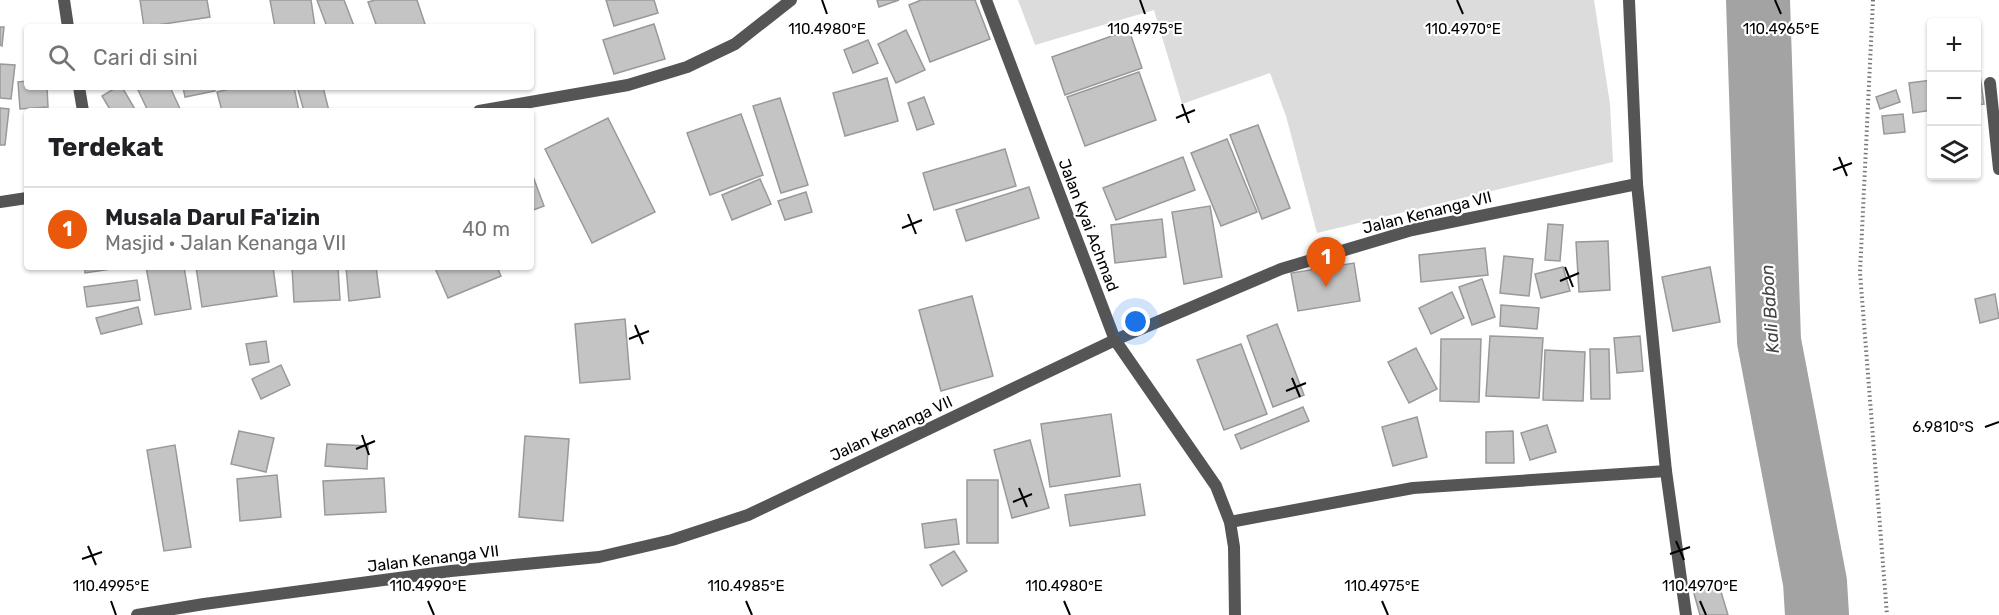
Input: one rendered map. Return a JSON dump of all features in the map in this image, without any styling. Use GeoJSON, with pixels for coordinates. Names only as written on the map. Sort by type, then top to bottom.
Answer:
{"type":"FeatureCollection","features":[{"type":"Feature","properties":{"kind":"street"},"geometry":{"type":"LineString","coordinates":[[64,0],[68,24]]}},
{"type":"Feature","properties":{"kind":"street"},"geometry":{"type":"LineString","coordinates":[[496,108],[628,85],[687,68],[735,44],[791,0]]}},
{"type":"Feature","properties":{"kind":"street","name":"Jalan Kyai Achmad"},"geometry":{"type":"LineString","coordinates":[[987,0],[1115,340],[1216,486],[1230,522],[1234,547],[1234,615]]}},
{"type":"Feature","properties":{"kind":"street"},"geometry":{"type":"LineString","coordinates":[[1629,0],[1636,184],[1666,471],[1686,615]]}},
{"type":"Feature","properties":{"kind":"street"},"geometry":{"type":"LineString","coordinates":[[1990,83],[1999,169]]}},
{"type":"Feature","properties":{"kind":"street"},"geometry":{"type":"LineString","coordinates":[[80,90],[82,108]]}},
{"type":"Feature","properties":{"kind":"street","name":"Jalan Kenanga VII"},"geometry":{"type":"LineString","coordinates":[[137,615],[451,571],[599,557],[672,540],[748,515],[1115,340],[1281,269],[1413,230],[1636,184]]}},
{"type":"Feature","properties":{"kind":"street"},"geometry":{"type":"LineString","coordinates":[[0,202],[24,198]]}},
{"type":"Feature","properties":{"kind":"street"},"geometry":{"type":"LineString","coordinates":[[1230,522],[1413,488],[1666,471]]}},
{"type":"Feature","properties":{"kind":"path"},"geometry":{"type":"LineString","coordinates":[[1873,0],[1860,273],[1887,615]]}},
{"type":"Feature","properties":{"kind":"shaded area"},"geometry":{"type":"Polygon","coordinates":[[[1018,0],[1594,0],[1610,104],[1613,162],[1317,233],[1286,116],[1270,73],[1182,104],[1154,10],[1035,45],[1018,0]]]}},
{"type":"Feature","properties":{"kind":"building"},"geometry":{"type":"Polygon","coordinates":[[[140,0],[207,0],[210,17],[164,24],[144,24],[140,0]]]}},
{"type":"Feature","properties":{"kind":"building"},"geometry":{"type":"Polygon","coordinates":[[[270,0],[311,0],[315,24],[274,24],[270,0]]]}},
{"type":"Feature","properties":{"kind":"building"},"geometry":{"type":"Polygon","coordinates":[[[317,0],[344,0],[353,24],[326,24],[317,0]]]}},
{"type":"Feature","properties":{"kind":"building"},"geometry":{"type":"Polygon","coordinates":[[[417,0],[425,24],[376,24],[368,2],[417,0]]]}},
{"type":"Feature","properties":{"kind":"building"},"geometry":{"type":"Polygon","coordinates":[[[606,0],[654,0],[658,13],[614,26],[606,0]]]}},
{"type":"Feature","properties":{"kind":"building"},"geometry":{"type":"Polygon","coordinates":[[[877,0],[899,0],[879,7],[877,0]]]}},
{"type":"Feature","properties":{"kind":"building"},"geometry":{"type":"Polygon","coordinates":[[[921,0],[975,0],[990,39],[930,62],[909,5],[921,0]]]}},
{"type":"Feature","properties":{"kind":"building"},"geometry":{"type":"Polygon","coordinates":[[[654,24],[665,59],[614,74],[603,40],[654,24]]]}},
{"type":"Feature","properties":{"kind":"building"},"geometry":{"type":"Polygon","coordinates":[[[0,27],[4,27],[2,46],[0,45],[0,27]]]}},
{"type":"Feature","properties":{"kind":"building"},"geometry":{"type":"Polygon","coordinates":[[[906,30],[925,70],[896,83],[878,44],[906,30]]]}},
{"type":"Feature","properties":{"kind":"building"},"geometry":{"type":"Polygon","coordinates":[[[1129,30],[1142,68],[1065,95],[1052,57],[1129,30]]]}},
{"type":"Feature","properties":{"kind":"building"},"geometry":{"type":"Polygon","coordinates":[[[868,40],[878,63],[853,73],[844,50],[868,40]]]}},
{"type":"Feature","properties":{"kind":"building"},"geometry":{"type":"Polygon","coordinates":[[[0,64],[15,65],[11,99],[0,98],[0,64]]]}},
{"type":"Feature","properties":{"kind":"building"},"geometry":{"type":"Polygon","coordinates":[[[1139,72],[1156,120],[1085,146],[1067,97],[1139,72]]]}},
{"type":"Feature","properties":{"kind":"building"},"geometry":{"type":"Polygon","coordinates":[[[887,78],[898,121],[845,136],[833,93],[887,78]]]}},
{"type":"Feature","properties":{"kind":"building"},"geometry":{"type":"Polygon","coordinates":[[[24,81],[24,90],[47,90],[48,107],[20,109],[18,82],[24,81]]]}},
{"type":"Feature","properties":{"kind":"building"},"geometry":{"type":"Polygon","coordinates":[[[1927,81],[1927,111],[1913,113],[1909,83],[1927,81]]]}},
{"type":"Feature","properties":{"kind":"building"},"geometry":{"type":"Polygon","coordinates":[[[1981,82],[1984,104],[1981,104],[1981,82]]]}},
{"type":"Feature","properties":{"kind":"building"},"geometry":{"type":"Polygon","coordinates":[[[112,90],[124,90],[134,108],[109,108],[102,96],[112,90]]]}},
{"type":"Feature","properties":{"kind":"building"},"geometry":{"type":"Polygon","coordinates":[[[138,90],[171,90],[180,108],[147,108],[138,90]]]}},
{"type":"Feature","properties":{"kind":"building"},"geometry":{"type":"Polygon","coordinates":[[[184,90],[215,91],[185,97],[184,90]]]}},
{"type":"Feature","properties":{"kind":"building"},"geometry":{"type":"Polygon","coordinates":[[[295,90],[298,108],[221,108],[217,92],[295,90]]]}},
{"type":"Feature","properties":{"kind":"building"},"geometry":{"type":"Polygon","coordinates":[[[298,90],[324,90],[328,108],[303,108],[298,90]]]}},
{"type":"Feature","properties":{"kind":"building"},"geometry":{"type":"Polygon","coordinates":[[[1896,90],[1900,102],[1880,109],[1876,97],[1896,90]]]}},
{"type":"Feature","properties":{"kind":"building"},"geometry":{"type":"Polygon","coordinates":[[[924,97],[934,124],[917,130],[908,103],[924,97]]]}},
{"type":"Feature","properties":{"kind":"building"},"geometry":{"type":"Polygon","coordinates":[[[780,98],[808,185],[781,193],[753,106],[780,98]]]}},
{"type":"Feature","properties":{"kind":"building"},"geometry":{"type":"Polygon","coordinates":[[[0,108],[9,109],[5,145],[0,145],[0,108]]]}},
{"type":"Feature","properties":{"kind":"building"},"geometry":{"type":"Polygon","coordinates":[[[741,114],[763,175],[710,195],[687,133],[741,114]]]}},
{"type":"Feature","properties":{"kind":"building"},"geometry":{"type":"Polygon","coordinates":[[[1903,114],[1905,132],[1884,134],[1882,116],[1903,114]]]}},
{"type":"Feature","properties":{"kind":"building"},"geometry":{"type":"Polygon","coordinates":[[[608,118],[655,212],[592,243],[545,149],[608,118]]]}},
{"type":"Feature","properties":{"kind":"building"},"geometry":{"type":"Polygon","coordinates":[[[1258,125],[1290,208],[1262,219],[1230,135],[1258,125]]]}},
{"type":"Feature","properties":{"kind":"building"},"geometry":{"type":"Polygon","coordinates":[[[1227,139],[1257,212],[1221,226],[1191,153],[1227,139]]]}},
{"type":"Feature","properties":{"kind":"building"},"geometry":{"type":"Polygon","coordinates":[[[1005,149],[1016,186],[934,210],[923,173],[1005,149]]]}},
{"type":"Feature","properties":{"kind":"building"},"geometry":{"type":"Polygon","coordinates":[[[1183,157],[1195,190],[1116,220],[1103,188],[1183,157]]]}},
{"type":"Feature","properties":{"kind":"building"},"geometry":{"type":"Polygon","coordinates":[[[534,179],[544,206],[534,210],[534,179]]]}},
{"type":"Feature","properties":{"kind":"building"},"geometry":{"type":"Polygon","coordinates":[[[760,179],[771,204],[732,220],[722,195],[760,179]]]}},
{"type":"Feature","properties":{"kind":"building"},"geometry":{"type":"Polygon","coordinates":[[[1029,187],[1039,218],[966,241],[956,210],[1029,187]]]}},
{"type":"Feature","properties":{"kind":"building"},"geometry":{"type":"Polygon","coordinates":[[[806,192],[812,212],[785,220],[778,201],[806,192]]]}},
{"type":"Feature","properties":{"kind":"building"},"geometry":{"type":"Polygon","coordinates":[[[1210,206],[1222,277],[1184,284],[1172,212],[1210,206]]]}},
{"type":"Feature","properties":{"kind":"building"},"geometry":{"type":"Polygon","coordinates":[[[1162,219],[1166,257],[1115,263],[1111,225],[1162,219]]]}},
{"type":"Feature","properties":{"kind":"building"},"geometry":{"type":"Polygon","coordinates":[[[1548,224],[1563,225],[1560,261],[1545,260],[1548,224]]]}},
{"type":"Feature","properties":{"kind":"building"},"geometry":{"type":"Polygon","coordinates":[[[1608,241],[1610,290],[1579,292],[1576,242],[1608,241]]]}},
{"type":"Feature","properties":{"kind":"building"},"geometry":{"type":"Polygon","coordinates":[[[1485,248],[1488,275],[1421,282],[1419,255],[1485,248]]]}},
{"type":"Feature","properties":{"kind":"building"},"geometry":{"type":"Polygon","coordinates":[[[1504,256],[1533,259],[1529,296],[1500,293],[1504,256]]]}},
{"type":"Feature","properties":{"kind":"building"},"geometry":{"type":"Polygon","coordinates":[[[1354,263],[1360,301],[1298,311],[1291,273],[1354,263]]]}},
{"type":"Feature","properties":{"kind":"building"},"geometry":{"type":"Polygon","coordinates":[[[1563,267],[1570,291],[1541,298],[1535,274],[1563,267]]]}},
{"type":"Feature","properties":{"kind":"building"},"geometry":{"type":"Polygon","coordinates":[[[1710,267],[1720,322],[1673,331],[1662,277],[1710,267]]]}},
{"type":"Feature","properties":{"kind":"building"},"geometry":{"type":"Polygon","coordinates":[[[85,270],[105,270],[85,273],[85,270]]]}},
{"type":"Feature","properties":{"kind":"building"},"geometry":{"type":"Polygon","coordinates":[[[147,270],[184,270],[191,309],[155,315],[147,270]]]}},
{"type":"Feature","properties":{"kind":"building"},"geometry":{"type":"Polygon","coordinates":[[[196,270],[273,270],[277,296],[202,307],[196,270]]]}},
{"type":"Feature","properties":{"kind":"building"},"geometry":{"type":"Polygon","coordinates":[[[292,270],[338,270],[340,300],[294,302],[292,270]]]}},
{"type":"Feature","properties":{"kind":"building"},"geometry":{"type":"Polygon","coordinates":[[[346,270],[376,270],[380,297],[349,301],[346,270]]]}},
{"type":"Feature","properties":{"kind":"building"},"geometry":{"type":"Polygon","coordinates":[[[436,270],[498,270],[501,276],[448,298],[436,270]]]}},
{"type":"Feature","properties":{"kind":"building"},"geometry":{"type":"Polygon","coordinates":[[[1482,279],[1495,317],[1472,325],[1459,287],[1482,279]]]}},
{"type":"Feature","properties":{"kind":"building"},"geometry":{"type":"Polygon","coordinates":[[[137,280],[140,300],[87,307],[84,287],[137,280]]]}},
{"type":"Feature","properties":{"kind":"building"},"geometry":{"type":"Polygon","coordinates":[[[1452,292],[1464,318],[1431,334],[1419,308],[1452,292]]]}},
{"type":"Feature","properties":{"kind":"building"},"geometry":{"type":"Polygon","coordinates":[[[1995,294],[1999,318],[1980,323],[1975,299],[1995,294]]]}},
{"type":"Feature","properties":{"kind":"building"},"geometry":{"type":"Polygon","coordinates":[[[972,296],[993,376],[941,391],[919,310],[972,296]]]}},
{"type":"Feature","properties":{"kind":"building"},"geometry":{"type":"Polygon","coordinates":[[[1501,305],[1539,308],[1537,329],[1500,326],[1501,305]]]}},
{"type":"Feature","properties":{"kind":"building"},"geometry":{"type":"Polygon","coordinates":[[[138,307],[142,324],[101,334],[96,318],[138,307]]]}},
{"type":"Feature","properties":{"kind":"building"},"geometry":{"type":"Polygon","coordinates":[[[625,319],[630,379],[580,383],[575,324],[625,319]]]}},
{"type":"Feature","properties":{"kind":"building"},"geometry":{"type":"Polygon","coordinates":[[[1277,324],[1304,395],[1273,407],[1247,336],[1277,324]]]}},
{"type":"Feature","properties":{"kind":"building"},"geometry":{"type":"Polygon","coordinates":[[[1490,336],[1543,338],[1539,398],[1486,396],[1490,336]]]}},
{"type":"Feature","properties":{"kind":"building"},"geometry":{"type":"Polygon","coordinates":[[[1640,336],[1643,371],[1617,373],[1614,338],[1640,336]]]}},
{"type":"Feature","properties":{"kind":"building"},"geometry":{"type":"Polygon","coordinates":[[[1441,339],[1481,339],[1479,402],[1440,401],[1441,339]]]}},
{"type":"Feature","properties":{"kind":"building"},"geometry":{"type":"Polygon","coordinates":[[[266,341],[269,362],[250,365],[246,344],[266,341]]]}},
{"type":"Feature","properties":{"kind":"building"},"geometry":{"type":"Polygon","coordinates":[[[1241,344],[1267,414],[1224,430],[1197,360],[1241,344]]]}},
{"type":"Feature","properties":{"kind":"building"},"geometry":{"type":"Polygon","coordinates":[[[1416,348],[1437,389],[1409,403],[1388,362],[1416,348]]]}},
{"type":"Feature","properties":{"kind":"building"},"geometry":{"type":"Polygon","coordinates":[[[1590,349],[1609,349],[1610,399],[1591,399],[1590,349]]]}},
{"type":"Feature","properties":{"kind":"building"},"geometry":{"type":"Polygon","coordinates":[[[1545,350],[1585,352],[1583,401],[1543,400],[1545,350]]]}},
{"type":"Feature","properties":{"kind":"building"},"geometry":{"type":"Polygon","coordinates":[[[281,365],[290,385],[261,399],[252,379],[281,365]]]}},
{"type":"Feature","properties":{"kind":"building"},"geometry":{"type":"Polygon","coordinates":[[[1303,407],[1309,421],[1241,449],[1235,435],[1303,407]]]}},
{"type":"Feature","properties":{"kind":"building"},"geometry":{"type":"Polygon","coordinates":[[[1111,414],[1120,476],[1050,487],[1041,424],[1111,414]]]}},
{"type":"Feature","properties":{"kind":"building"},"geometry":{"type":"Polygon","coordinates":[[[1417,417],[1427,457],[1393,466],[1382,427],[1417,417]]]}},
{"type":"Feature","properties":{"kind":"building"},"geometry":{"type":"Polygon","coordinates":[[[1547,425],[1556,452],[1530,460],[1521,433],[1547,425]]]}},
{"type":"Feature","properties":{"kind":"building"},"geometry":{"type":"Polygon","coordinates":[[[239,431],[274,438],[266,472],[231,464],[239,431]]]}},
{"type":"Feature","properties":{"kind":"building"},"geometry":{"type":"Polygon","coordinates":[[[1513,431],[1514,463],[1486,463],[1486,432],[1513,431]]]}},
{"type":"Feature","properties":{"kind":"building"},"geometry":{"type":"Polygon","coordinates":[[[525,436],[569,439],[563,521],[519,517],[525,436]]]}},
{"type":"Feature","properties":{"kind":"building"},"geometry":{"type":"Polygon","coordinates":[[[1030,440],[1049,508],[1012,518],[994,450],[1030,440]]]}},
{"type":"Feature","properties":{"kind":"building"},"geometry":{"type":"Polygon","coordinates":[[[327,444],[368,446],[367,469],[325,466],[327,444]]]}},
{"type":"Feature","properties":{"kind":"building"},"geometry":{"type":"Polygon","coordinates":[[[175,445],[191,547],[164,551],[147,450],[175,445]]]}},
{"type":"Feature","properties":{"kind":"building"},"geometry":{"type":"Polygon","coordinates":[[[277,475],[281,517],[240,521],[237,479],[277,475]]]}},
{"type":"Feature","properties":{"kind":"building"},"geometry":{"type":"Polygon","coordinates":[[[384,478],[386,512],[325,515],[323,481],[384,478]]]}},
{"type":"Feature","properties":{"kind":"building"},"geometry":{"type":"Polygon","coordinates":[[[967,480],[998,480],[998,543],[967,543],[967,480]]]}},
{"type":"Feature","properties":{"kind":"building"},"geometry":{"type":"Polygon","coordinates":[[[1140,484],[1145,515],[1070,526],[1065,495],[1140,484]]]}},
{"type":"Feature","properties":{"kind":"building"},"geometry":{"type":"Polygon","coordinates":[[[956,519],[959,544],[925,548],[922,524],[956,519]]]}},
{"type":"Feature","properties":{"kind":"building"},"geometry":{"type":"Polygon","coordinates":[[[954,551],[967,571],[942,586],[930,565],[954,551]]]}},
{"type":"Feature","properties":{"kind":"building"},"geometry":{"type":"Polygon","coordinates":[[[1718,582],[1728,615],[1700,615],[1693,590],[1718,582]]]}},
{"type":"Feature","properties":{"kind":"waterway","name":"Kali Babon"},"geometry":{"type":"LineString","coordinates":[[1758,0],[1769,341],[1815,582],[1817,615]]}},
{"type":"Feature","properties":{"kind":"place","name":"Musala Darul Fa'izin"},"geometry":{"type":"Point","coordinates":[1326,287]}}]}
